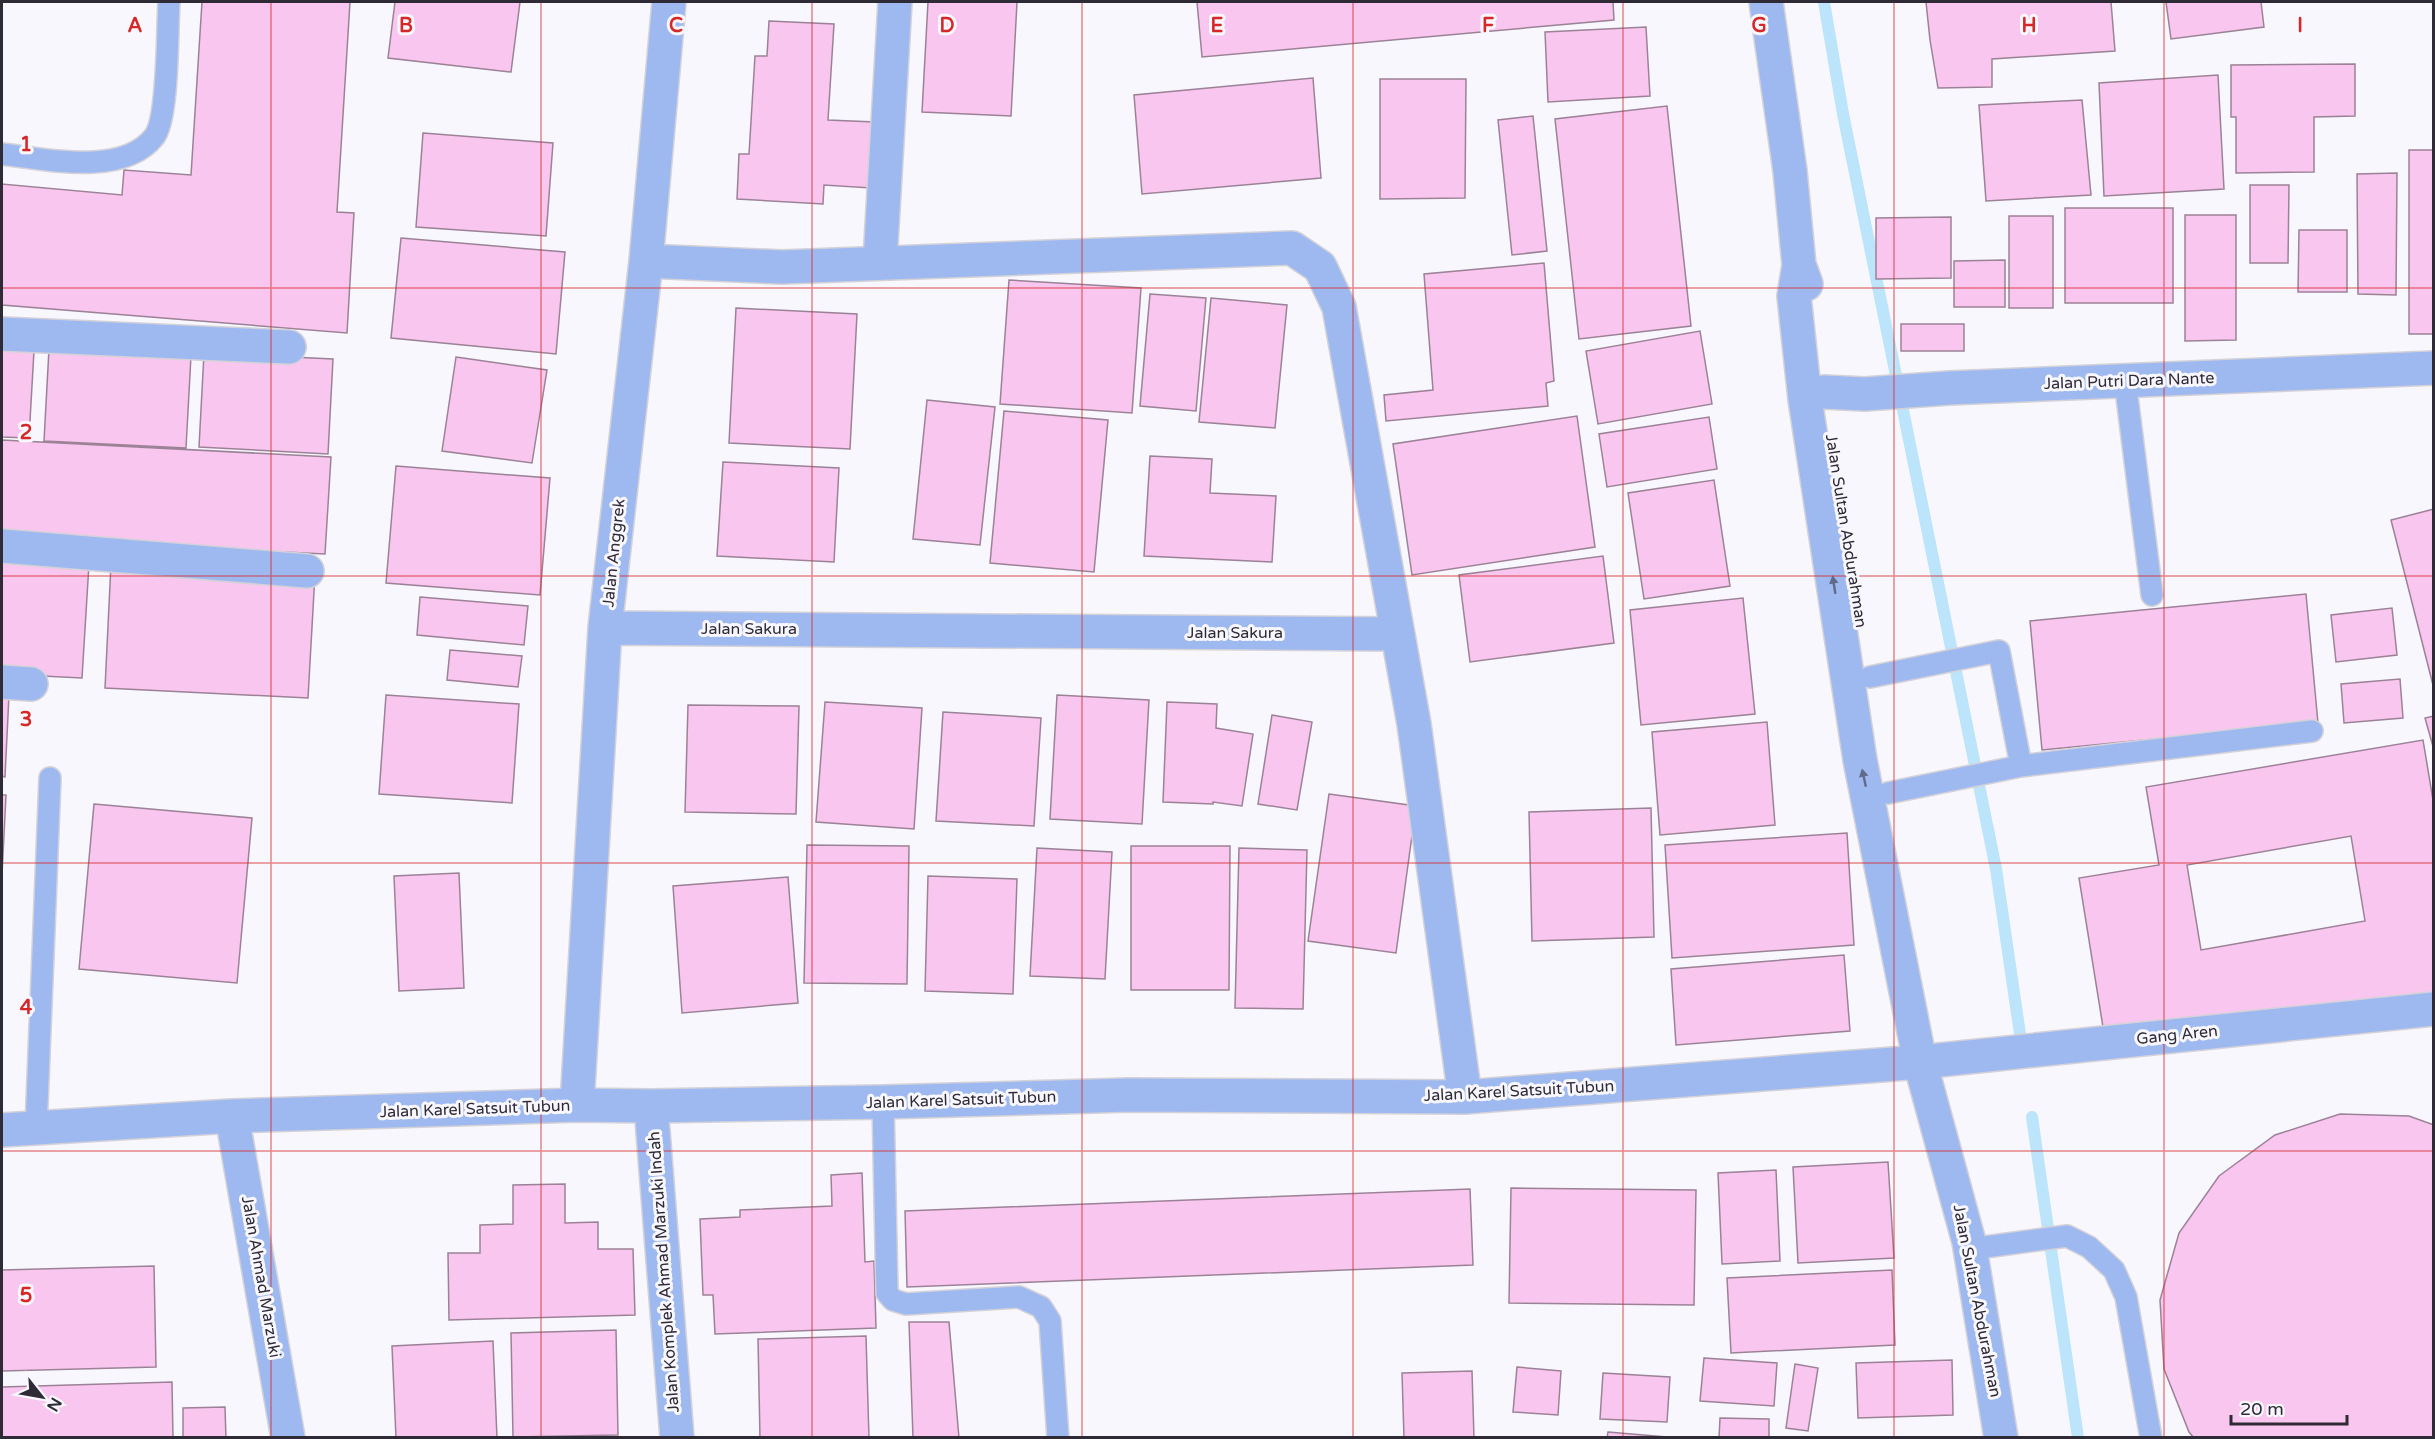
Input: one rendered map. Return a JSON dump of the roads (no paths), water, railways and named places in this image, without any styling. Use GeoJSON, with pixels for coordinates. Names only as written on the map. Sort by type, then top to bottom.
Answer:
{"type":"FeatureCollection","features":[{"type":"Feature","properties":{"kind":"street","name":"Jalan Anggrek"},"geometry":{"type":"LineString","coordinates":[[577,1105],[605,628],[646,261],[669,2]]}},
{"type":"Feature","properties":{"kind":"street"},"geometry":{"type":"LineString","coordinates":[[880,261],[896,2]]}},
{"type":"Feature","properties":{"kind":"street","name":"Jalan Sultan Abdurahman"},"geometry":{"type":"LineString","coordinates":[[1767,2],[1790,171],[1799,265],[1794,296],[1805,399],[1860,760],[1920,1062],[1970,1249],[2001,1437]]}},
{"type":"Feature","properties":{"kind":"street"},"geometry":{"type":"LineString","coordinates":[[646,261],[782,267],[880,261],[1292,248],[1320,267],[1339,307],[1414,724],[1465,1097]]}},
{"type":"Feature","properties":{"kind":"street","name":"Jalan Sultan Abdurahman"},"geometry":{"type":"LineString","coordinates":[[1799,265],[1810,294],[1899,866],[1920,1062]]}},
{"type":"Feature","properties":{"kind":"street"},"geometry":{"type":"LineString","coordinates":[[2,334],[289,347]]}},
{"type":"Feature","properties":{"kind":"street","name":"Jalan Putri Dara Nante"},"geometry":{"type":"LineString","coordinates":[[1824,392],[1864,394],[1949,388],[2433,368]]}},
{"type":"Feature","properties":{"kind":"street"},"geometry":{"type":"LineString","coordinates":[[2,546],[307,571]]}},
{"type":"Feature","properties":{"kind":"street","name":"Jalan Sakura"},"geometry":{"type":"LineString","coordinates":[[605,628],[1396,634]]}},
{"type":"Feature","properties":{"kind":"street","name":"Gang Aren"},"geometry":{"type":"LineString","coordinates":[[1920,1062],[2433,1009]]}},
{"type":"Feature","properties":{"kind":"street","name":"Jalan Karel Satsuit Tubun"},"geometry":{"type":"LineString","coordinates":[[2,1130],[232,1116],[577,1105],[884,1102],[1128,1095],[1465,1097],[1920,1062]]}},
{"type":"Feature","properties":{"kind":"street","name":"Jalan Komplek Ahmad Marzuki Indah"},"geometry":{"type":"LineString","coordinates":[[651,1106],[677,1437]]}},
{"type":"Feature","properties":{"kind":"street","name":"Jalan Ahmad Marzuki"},"geometry":{"type":"LineString","coordinates":[[232,1116],[288,1437]]}},
{"type":"Feature","properties":{"kind":"lane"},"geometry":{"type":"LineString","coordinates":[[2,154],[84,163],[132,155],[154,137],[163,114],[169,2]]}},
{"type":"Feature","properties":{"kind":"lane"},"geometry":{"type":"LineString","coordinates":[[2125,381],[2152,594]]}},
{"type":"Feature","properties":{"kind":"lane"},"geometry":{"type":"LineString","coordinates":[[1870,677],[1999,651],[2021,766]]}},
{"type":"Feature","properties":{"kind":"lane"},"geometry":{"type":"LineString","coordinates":[[1888,794],[2021,766],[2312,731]]}},
{"type":"Feature","properties":{"kind":"lane"},"geometry":{"type":"LineString","coordinates":[[36,1129],[50,778]]}},
{"type":"Feature","properties":{"kind":"lane"},"geometry":{"type":"LineString","coordinates":[[884,1102],[886,1293],[893,1300],[906,1304],[1019,1297],[1041,1307],[1050,1321],[1058,1437]]}},
{"type":"Feature","properties":{"kind":"lane"},"geometry":{"type":"LineString","coordinates":[[1970,1249],[2067,1236],[2089,1246],[2114,1270],[2126,1297],[2151,1437]]}},
{"type":"Feature","properties":{"kind":"waterway"},"geometry":{"type":"LineString","coordinates":[[1824,2],[1843,114],[1996,869],[2022,1048]]}},
{"type":"Feature","properties":{"kind":"waterway"},"geometry":{"type":"LineString","coordinates":[[2032,1117],[2078,1438]]}}]}
